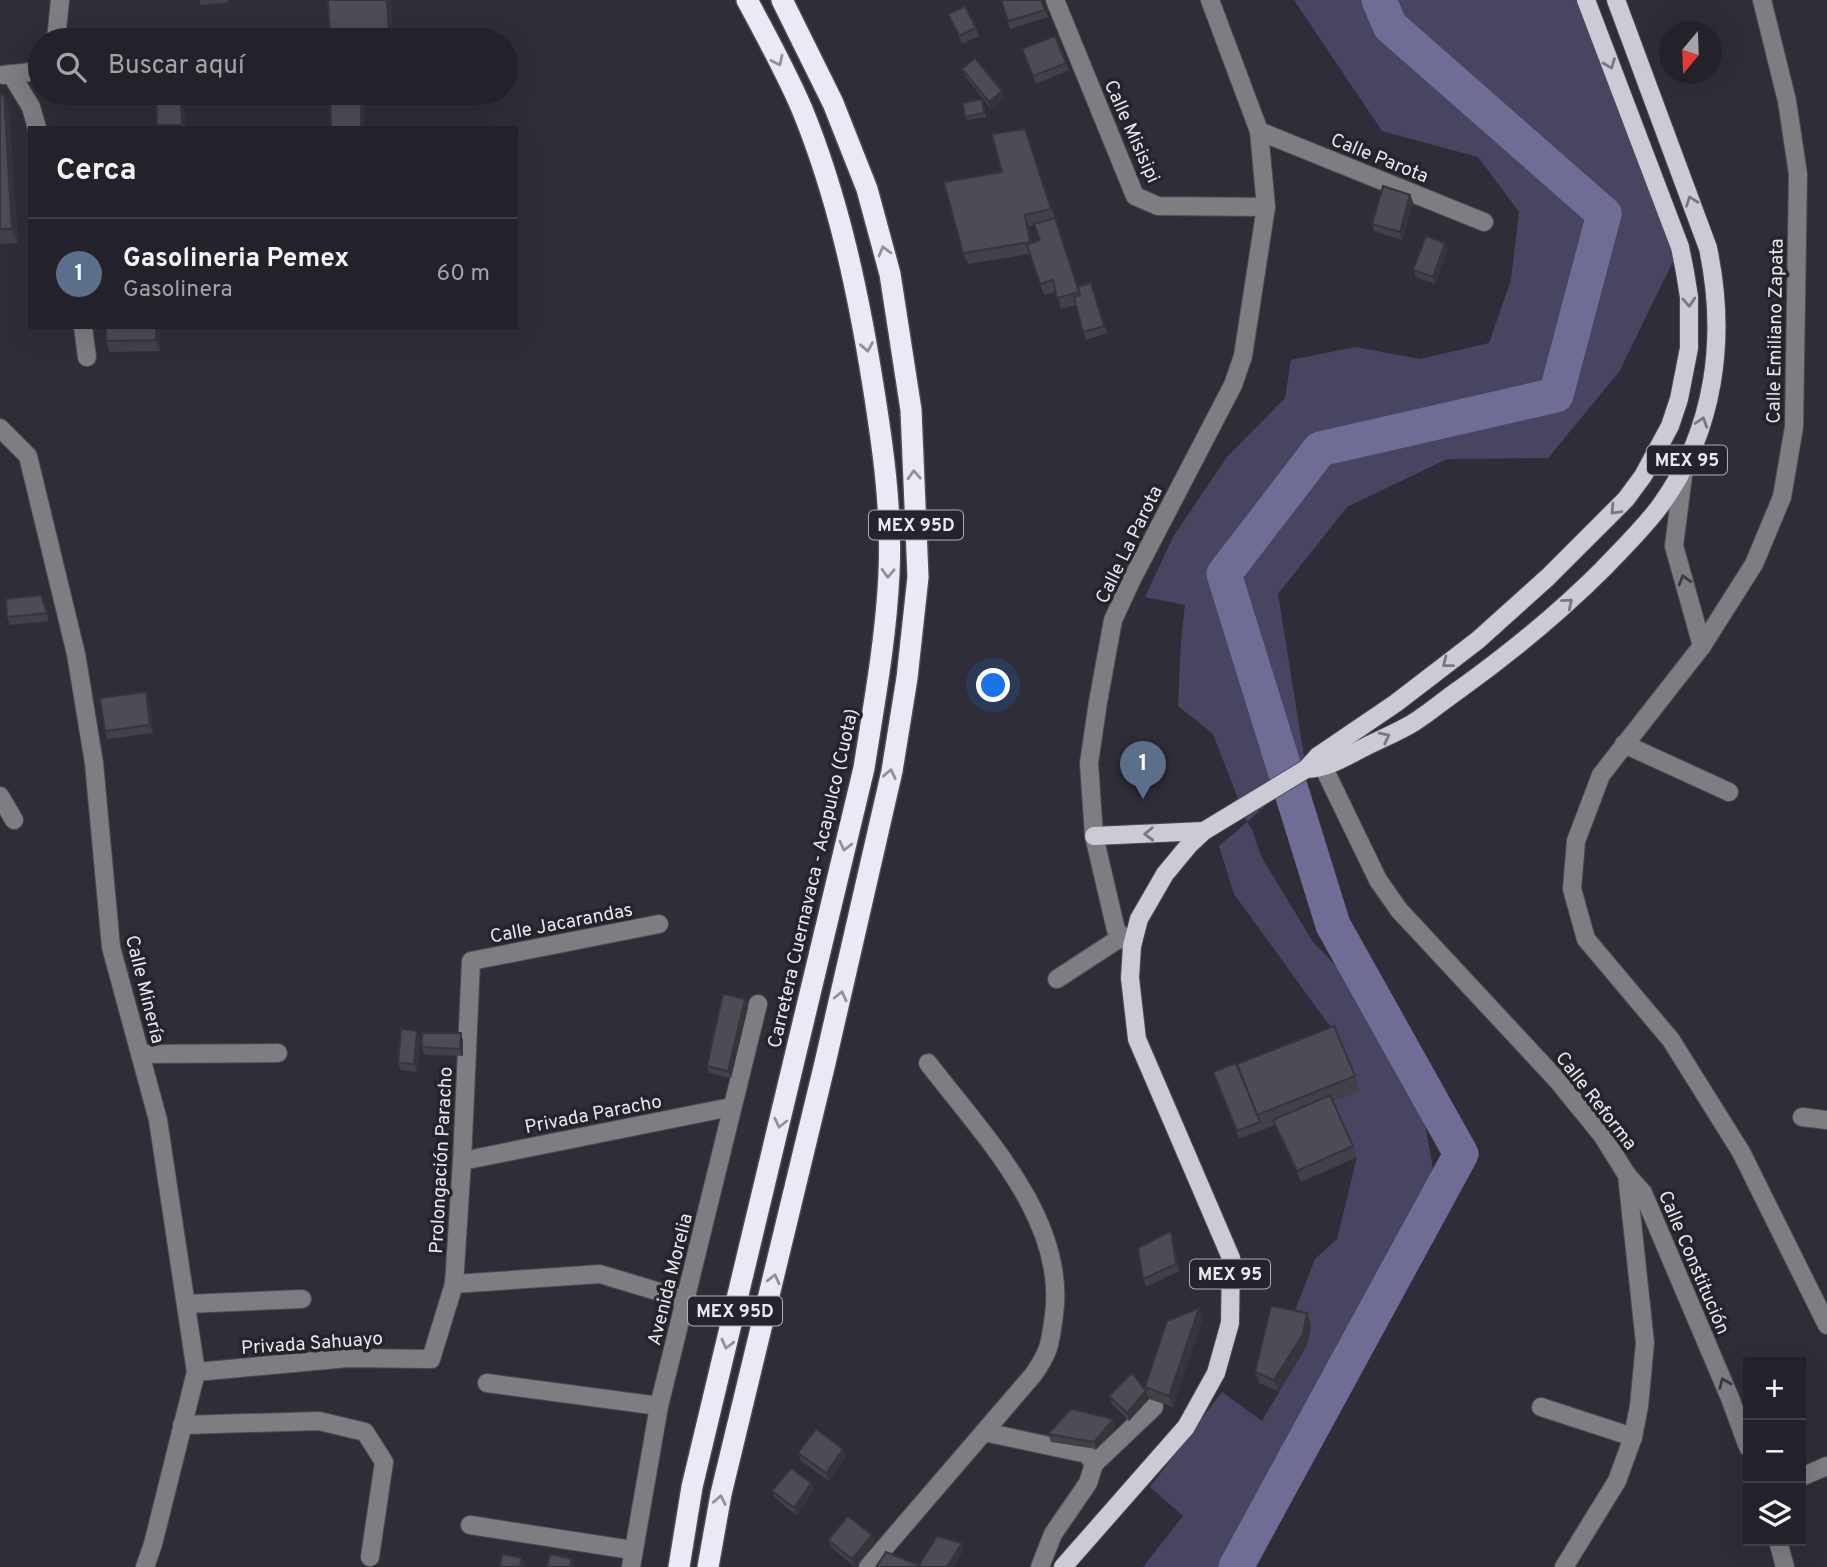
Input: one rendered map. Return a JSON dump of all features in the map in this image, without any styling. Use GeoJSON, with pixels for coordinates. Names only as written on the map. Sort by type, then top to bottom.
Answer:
{"type":"FeatureCollection","features":[{"type":"Feature","properties":{"kind":"highway","name":"Carretera Cuernavaca - Acapulco (Cuota)"},"geometry":{"type":"LineString","coordinates":[[678,1567],[692,1487],[863,768],[879,673],[889,574],[888,499],[884,463],[855,281],[832,195],[802,109],[747,0]]}},
{"type":"Feature","properties":{"kind":"highway","name":"MEX 95D"},"geometry":{"type":"LineString","coordinates":[[708,1567],[721,1494],[892,771],[907,678],[918,577],[911,410],[890,274],[867,189],[833,103],[782,0]]}},
{"type":"Feature","properties":{"kind":"main road","name":"MEX 95"},"geometry":{"type":"LineString","coordinates":[[1063,1567],[1186,1427],[1216,1373],[1230,1322],[1231,1258],[1137,1039],[1127,941],[1165,874],[1189,845],[1204,831],[1311,767],[1467,648],[1548,577],[1626,499],[1653,460],[1670,426],[1679,399],[1689,348],[1689,297],[1685,272],[1679,247],[1586,0]]}},
{"type":"Feature","properties":{"kind":"main road","name":"MEX 95"},"geometry":{"type":"LineString","coordinates":[[1311,767],[1412,724],[1497,663],[1577,596],[1631,541],[1661,505],[1685,466],[1704,415],[1714,370],[1718,332],[1714,276],[1708,248],[1616,0]]}},
{"type":"Feature","properties":{"kind":"main road"},"geometry":{"type":"LineString","coordinates":[[1094,836],[1204,831]]}},
{"type":"Feature","properties":{"kind":"street"},"geometry":{"type":"LineString","coordinates":[[58,28],[61,0]]}},
{"type":"Feature","properties":{"kind":"street","name":"Calle Misisipi"},"geometry":{"type":"LineString","coordinates":[[1055,0],[1135,196],[1158,206],[1266,207]]}},
{"type":"Feature","properties":{"kind":"street","name":"Calle La Parota"},"geometry":{"type":"LineString","coordinates":[[1127,941],[1116,930],[1094,836],[1089,763],[1114,620],[1243,356],[1266,207],[1259,131],[1210,0]]}},
{"type":"Feature","properties":{"kind":"street","name":"Calle Emiliano Zapata"},"geometry":{"type":"LineString","coordinates":[[1762,0],[1787,101],[1798,174],[1794,427],[1782,497],[1754,564],[1702,646],[1601,775],[1576,841],[1572,889],[1586,939],[1671,1040],[1741,1153],[1827,1325]]}},
{"type":"Feature","properties":{"kind":"street"},"geometry":{"type":"LineString","coordinates":[[6,74],[28,72]]}},
{"type":"Feature","properties":{"kind":"street"},"geometry":{"type":"LineString","coordinates":[[6,74],[28,103]]}},
{"type":"Feature","properties":{"kind":"street"},"geometry":{"type":"LineString","coordinates":[[29,105],[36,126]]}},
{"type":"Feature","properties":{"kind":"street","name":"Calle Parota"},"geometry":{"type":"LineString","coordinates":[[1259,131],[1484,222]]}},
{"type":"Feature","properties":{"kind":"street"},"geometry":{"type":"LineString","coordinates":[[83,329],[87,357]]}},
{"type":"Feature","properties":{"kind":"street","name":"Calle Minería"},"geometry":{"type":"LineString","coordinates":[[0,428],[28,456],[76,654],[94,763],[111,947],[158,1121],[196,1371],[145,1567]]}},
{"type":"Feature","properties":{"kind":"street"},"geometry":{"type":"LineString","coordinates":[[1685,466],[1674,546],[1702,646]]}},
{"type":"Feature","properties":{"kind":"street"},"geometry":{"type":"LineString","coordinates":[[1624,744],[1729,792]]}},
{"type":"Feature","properties":{"kind":"street","name":"Calle Reforma"},"geometry":{"type":"LineString","coordinates":[[1311,767],[1378,880],[1399,910],[1558,1080],[1602,1135],[1627,1175],[1645,1343],[1639,1406],[1633,1437],[1617,1481],[1564,1567]]}},
{"type":"Feature","properties":{"kind":"street"},"geometry":{"type":"LineString","coordinates":[[0,796],[14,820]]}},
{"type":"Feature","properties":{"kind":"street","name":"Calle Jacarandas"},"geometry":{"type":"LineString","coordinates":[[471,961],[659,924]]}},
{"type":"Feature","properties":{"kind":"street"},"geometry":{"type":"LineString","coordinates":[[1057,979],[1127,941]]}},
{"type":"Feature","properties":{"kind":"street","name":"Prolongación Paracho"},"geometry":{"type":"LineString","coordinates":[[431,1359],[454,1283],[471,961]]}},
{"type":"Feature","properties":{"kind":"street","name":"Avenida Morelia"},"geometry":{"type":"LineString","coordinates":[[631,1559],[659,1406],[758,1004]]}},
{"type":"Feature","properties":{"kind":"street"},"geometry":{"type":"LineString","coordinates":[[140,1054],[278,1054]]}},
{"type":"Feature","properties":{"kind":"street"},"geometry":{"type":"LineString","coordinates":[[868,1567],[1048,1354],[1057,1291],[1052,1262],[1034,1210],[1007,1167],[928,1063]]}},
{"type":"Feature","properties":{"kind":"street","name":"Privada Paracho"},"geometry":{"type":"LineString","coordinates":[[462,1161],[731,1107]]}},
{"type":"Feature","properties":{"kind":"street"},"geometry":{"type":"LineString","coordinates":[[1801,1118],[1827,1120]]}},
{"type":"Feature","properties":{"kind":"street","name":"Calle Constitución"},"geometry":{"type":"LineString","coordinates":[[1627,1175],[1643,1193],[1743,1433]]}},
{"type":"Feature","properties":{"kind":"street"},"geometry":{"type":"LineString","coordinates":[[454,1283],[600,1275],[687,1300]]}},
{"type":"Feature","properties":{"kind":"street"},"geometry":{"type":"LineString","coordinates":[[186,1304],[302,1298]]}},
{"type":"Feature","properties":{"kind":"street","name":"Privada Sahuayo"},"geometry":{"type":"LineString","coordinates":[[196,1371],[348,1358],[431,1359]]}},
{"type":"Feature","properties":{"kind":"street"},"geometry":{"type":"LineString","coordinates":[[487,1384],[659,1406]]}},
{"type":"Feature","properties":{"kind":"street"},"geometry":{"type":"LineString","coordinates":[[1040,1567],[1053,1534],[1088,1483],[1094,1464],[1154,1407]]}},
{"type":"Feature","properties":{"kind":"street"},"geometry":{"type":"LineString","coordinates":[[1541,1407],[1633,1437]]}},
{"type":"Feature","properties":{"kind":"street"},"geometry":{"type":"LineString","coordinates":[[182,1425],[319,1421],[365,1432],[384,1462],[370,1557]]}},
{"type":"Feature","properties":{"kind":"street"},"geometry":{"type":"LineString","coordinates":[[984,1432],[1087,1454],[1094,1464]]}},
{"type":"Feature","properties":{"kind":"street"},"geometry":{"type":"LineString","coordinates":[[1806,1475],[1827,1466]]}},
{"type":"Feature","properties":{"kind":"street"},"geometry":{"type":"LineString","coordinates":[[470,1525],[631,1559]]}},
{"type":"Feature","properties":{"kind":"street"},"geometry":{"type":"LineString","coordinates":[[1779,1546],[1785,1567]]}},
{"type":"Feature","properties":{"kind":"shaded area"},"geometry":{"type":"Polygon","coordinates":[[[1294,0],[1586,0],[1680,247],[1619,372],[1548,458],[1447,459],[1347,507],[1278,594],[1306,769],[1247,822],[1213,734],[1178,706],[1185,605],[1145,597],[1173,537],[1227,457],[1285,398],[1291,360],[1355,347],[1420,359],[1489,343],[1511,280],[1519,212],[1478,157],[1382,131],[1294,0]]]}},
{"type":"Feature","properties":{"kind":"shaded area"},"geometry":{"type":"Polygon","coordinates":[[[1247,822],[1261,856],[1313,942],[1378,1009],[1420,1097],[1436,1185],[1414,1262],[1222,1567],[1143,1567],[1183,1516],[1150,1487],[1222,1392],[1262,1421],[1307,1345],[1311,1325],[1291,1321],[1315,1259],[1337,1239],[1357,1157],[1332,1102],[1340,1040],[1234,894],[1219,846],[1247,822]]]}},
{"type":"Feature","properties":{"kind":"building"},"geometry":{"type":"Polygon","coordinates":[[[328,0],[387,0],[389,28],[329,28],[328,0]]]}},
{"type":"Feature","properties":{"kind":"building"},"geometry":{"type":"Polygon","coordinates":[[[1001,0],[1041,0],[1045,10],[1008,21],[1001,0]]]}},
{"type":"Feature","properties":{"kind":"building"},"geometry":{"type":"Polygon","coordinates":[[[965,6],[976,28],[959,36],[948,14],[965,6]]]}},
{"type":"Feature","properties":{"kind":"building"},"geometry":{"type":"Polygon","coordinates":[[[1055,36],[1066,63],[1033,76],[1022,49],[1055,36]]]}},
{"type":"Feature","properties":{"kind":"building"},"geometry":{"type":"Polygon","coordinates":[[[975,58],[1002,91],[989,102],[962,69],[975,58]]]}},
{"type":"Feature","properties":{"kind":"building"},"geometry":{"type":"Polygon","coordinates":[[[0,95],[4,95],[12,229],[0,229],[0,95]]]}},
{"type":"Feature","properties":{"kind":"building"},"geometry":{"type":"Polygon","coordinates":[[[982,99],[984,113],[965,117],[963,103],[982,99]]]}},
{"type":"Feature","properties":{"kind":"building"},"geometry":{"type":"Polygon","coordinates":[[[156,105],[181,105],[182,125],[157,125],[156,105]]]}},
{"type":"Feature","properties":{"kind":"building"},"geometry":{"type":"Polygon","coordinates":[[[330,105],[361,105],[361,126],[331,126],[330,105]]]}},
{"type":"Feature","properties":{"kind":"building"},"geometry":{"type":"Polygon","coordinates":[[[1025,129],[1051,209],[1025,215],[1030,242],[963,253],[944,182],[1002,172],[992,134],[1025,129]]]}},
{"type":"Feature","properties":{"kind":"building"},"geometry":{"type":"Polygon","coordinates":[[[1383,186],[1410,195],[1400,232],[1372,224],[1383,186]]]}},
{"type":"Feature","properties":{"kind":"building"},"geometry":{"type":"Polygon","coordinates":[[[1055,218],[1079,292],[1057,298],[1053,280],[1040,284],[1027,245],[1040,240],[1034,224],[1055,218]]]}},
{"type":"Feature","properties":{"kind":"building"},"geometry":{"type":"Polygon","coordinates":[[[1426,236],[1445,243],[1433,277],[1413,270],[1426,236]]]}},
{"type":"Feature","properties":{"kind":"building"},"geometry":{"type":"Polygon","coordinates":[[[1091,283],[1104,326],[1083,332],[1074,297],[1080,295],[1078,287],[1091,283]]]}},
{"type":"Feature","properties":{"kind":"building"},"geometry":{"type":"Polygon","coordinates":[[[106,329],[156,329],[156,340],[106,341],[106,329]]]}},
{"type":"Feature","properties":{"kind":"building"},"geometry":{"type":"Polygon","coordinates":[[[41,595],[47,613],[7,617],[6,599],[41,595]]]}},
{"type":"Feature","properties":{"kind":"building"},"geometry":{"type":"Polygon","coordinates":[[[146,692],[150,725],[105,731],[100,698],[146,692]]]}},
{"type":"Feature","properties":{"kind":"building"},"geometry":{"type":"Polygon","coordinates":[[[723,994],[745,999],[728,1071],[707,1066],[723,994]]]}},
{"type":"Feature","properties":{"kind":"building"},"geometry":{"type":"Polygon","coordinates":[[[1334,1026],[1355,1076],[1257,1115],[1237,1064],[1334,1026]]]}},
{"type":"Feature","properties":{"kind":"building"},"geometry":{"type":"Polygon","coordinates":[[[401,1029],[417,1031],[414,1064],[398,1063],[401,1029]]]}},
{"type":"Feature","properties":{"kind":"building"},"geometry":{"type":"Polygon","coordinates":[[[422,1033],[461,1033],[460,1049],[422,1047],[422,1033]]]}},
{"type":"Feature","properties":{"kind":"building"},"geometry":{"type":"Polygon","coordinates":[[[1236,1063],[1260,1122],[1237,1131],[1213,1072],[1236,1063]]]}},
{"type":"Feature","properties":{"kind":"building"},"geometry":{"type":"Polygon","coordinates":[[[1330,1095],[1353,1146],[1297,1171],[1273,1120],[1330,1095]]]}},
{"type":"Feature","properties":{"kind":"building"},"geometry":{"type":"Polygon","coordinates":[[[1171,1231],[1176,1264],[1143,1279],[1138,1248],[1171,1231]]]}},
{"type":"Feature","properties":{"kind":"building"},"geometry":{"type":"Polygon","coordinates":[[[1271,1306],[1307,1313],[1303,1334],[1274,1380],[1255,1372],[1271,1306]]]}},
{"type":"Feature","properties":{"kind":"building"},"geometry":{"type":"Polygon","coordinates":[[[1199,1308],[1169,1396],[1145,1387],[1167,1321],[1199,1308]]]}},
{"type":"Feature","properties":{"kind":"building"},"geometry":{"type":"Polygon","coordinates":[[[1132,1373],[1146,1391],[1127,1413],[1109,1396],[1132,1373]]]}},
{"type":"Feature","properties":{"kind":"building"},"geometry":{"type":"Polygon","coordinates":[[[1071,1409],[1114,1419],[1094,1442],[1048,1434],[1071,1409]]]}},
{"type":"Feature","properties":{"kind":"building"},"geometry":{"type":"Polygon","coordinates":[[[816,1429],[843,1449],[826,1473],[798,1453],[816,1429]]]}},
{"type":"Feature","properties":{"kind":"building"},"geometry":{"type":"Polygon","coordinates":[[[791,1468],[811,1483],[794,1508],[772,1491],[791,1468]]]}},
{"type":"Feature","properties":{"kind":"building"},"geometry":{"type":"Polygon","coordinates":[[[848,1516],[872,1535],[852,1559],[828,1540],[848,1516]]]}},
{"type":"Feature","properties":{"kind":"building"},"geometry":{"type":"Polygon","coordinates":[[[937,1536],[962,1543],[947,1567],[876,1567],[886,1552],[919,1565],[937,1536]]]}},
{"type":"Feature","properties":{"kind":"building"},"geometry":{"type":"Polygon","coordinates":[[[502,1554],[522,1558],[520,1567],[500,1567],[502,1554]]]}},
{"type":"Feature","properties":{"kind":"building"},"geometry":{"type":"Polygon","coordinates":[[[550,1554],[572,1559],[570,1567],[547,1567],[550,1554]]]}},
{"type":"Feature","properties":{"kind":"waterway"},"geometry":{"type":"LineString","coordinates":[[1236,1567],[1461,1154],[1333,925],[1224,574],[1320,449],[1556,395],[1604,214],[1390,26],[1379,0]]}},
{"type":"Feature","properties":{"kind":"place","name":"Gasolineria Pemex"},"geometry":{"type":"Point","coordinates":[1143,799]}}]}
